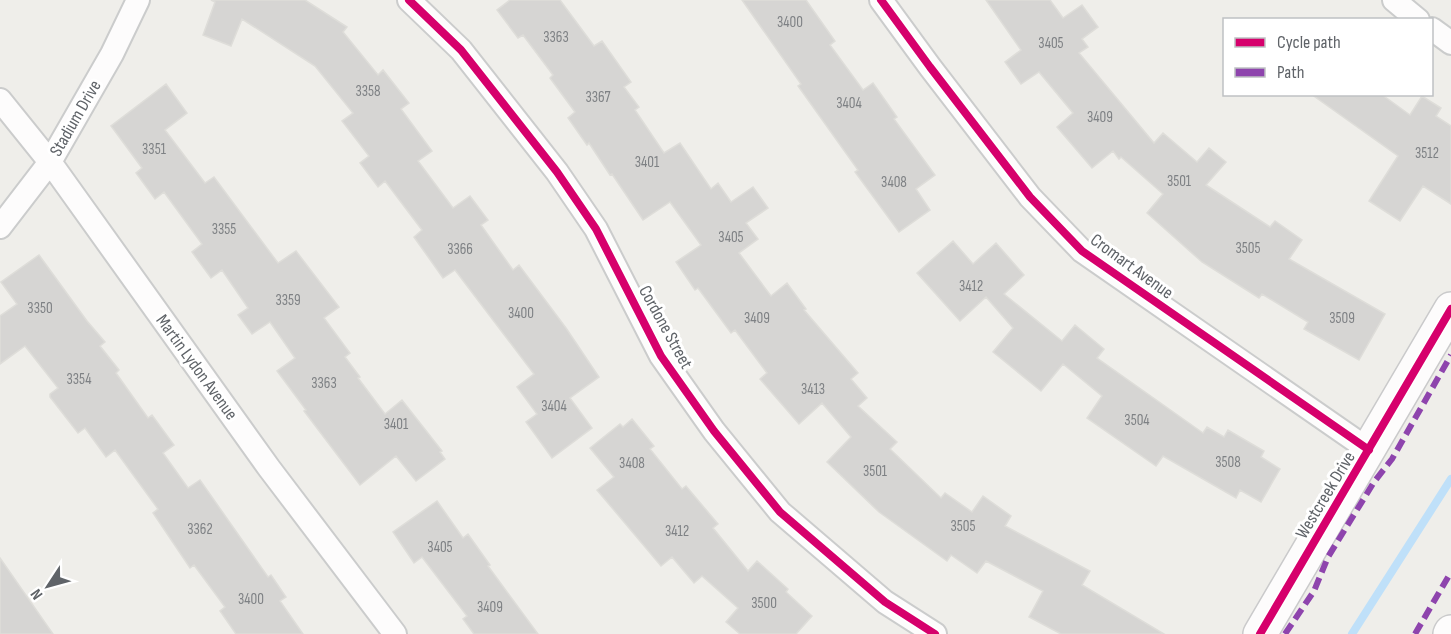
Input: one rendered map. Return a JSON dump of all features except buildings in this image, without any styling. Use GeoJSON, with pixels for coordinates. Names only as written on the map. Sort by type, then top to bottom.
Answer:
{"type":"FeatureCollection","features":[{"type":"Feature","properties":{"kind":"street","name":"Stadium Drive"},"geometry":{"type":"LineString","coordinates":[[0,227],[50,162],[112,54],[138,0]]}},
{"type":"Feature","properties":{"kind":"street","name":"Cordone Street"},"geometry":{"type":"LineString","coordinates":[[409,0],[461,50],[557,172],[596,228],[661,356],[714,431],[780,512],[885,602],[935,634]]}},
{"type":"Feature","properties":{"kind":"street","name":"Cromart Avenue"},"geometry":{"type":"LineString","coordinates":[[881,0],[1030,197],[1082,251],[1369,450]]}},
{"type":"Feature","properties":{"kind":"street"},"geometry":{"type":"LineString","coordinates":[[1395,0],[1416,18]]}},
{"type":"Feature","properties":{"kind":"street"},"geometry":{"type":"LineString","coordinates":[[1433,30],[1451,44]]}},
{"type":"Feature","properties":{"kind":"street","name":"Martin Lydon Avenue"},"geometry":{"type":"LineString","coordinates":[[0,100],[50,162],[269,468],[395,634]]}},
{"type":"Feature","properties":{"kind":"street","name":"Westcreek Drive"},"geometry":{"type":"LineString","coordinates":[[1260,634],[1451,309]]}},
{"type":"Feature","properties":{"kind":"waterway"},"geometry":{"type":"LineString","coordinates":[[1352,634],[1451,479]]}},
{"type":"Feature","properties":{"kind":"marked path"},"geometry":{"type":"LineString","coordinates":[[1285,634],[1314,591],[1328,557],[1374,482],[1392,459],[1451,355]]}},
{"type":"Feature","properties":{"kind":"marked path"},"geometry":{"type":"LineString","coordinates":[[1415,634],[1451,572]]}},
{"type":"Feature","properties":{"kind":"cycle path"},"geometry":{"type":"LineString","coordinates":[[409,0],[461,50],[557,172],[596,229],[661,356],[714,431],[780,512],[885,602],[935,634]]}},
{"type":"Feature","properties":{"kind":"cycle path"},"geometry":{"type":"LineString","coordinates":[[881,0],[1030,197],[1082,251],[1369,450]]}},
{"type":"Feature","properties":{"kind":"cycle path"},"geometry":{"type":"LineString","coordinates":[[1260,634],[1451,309]]}}]}
